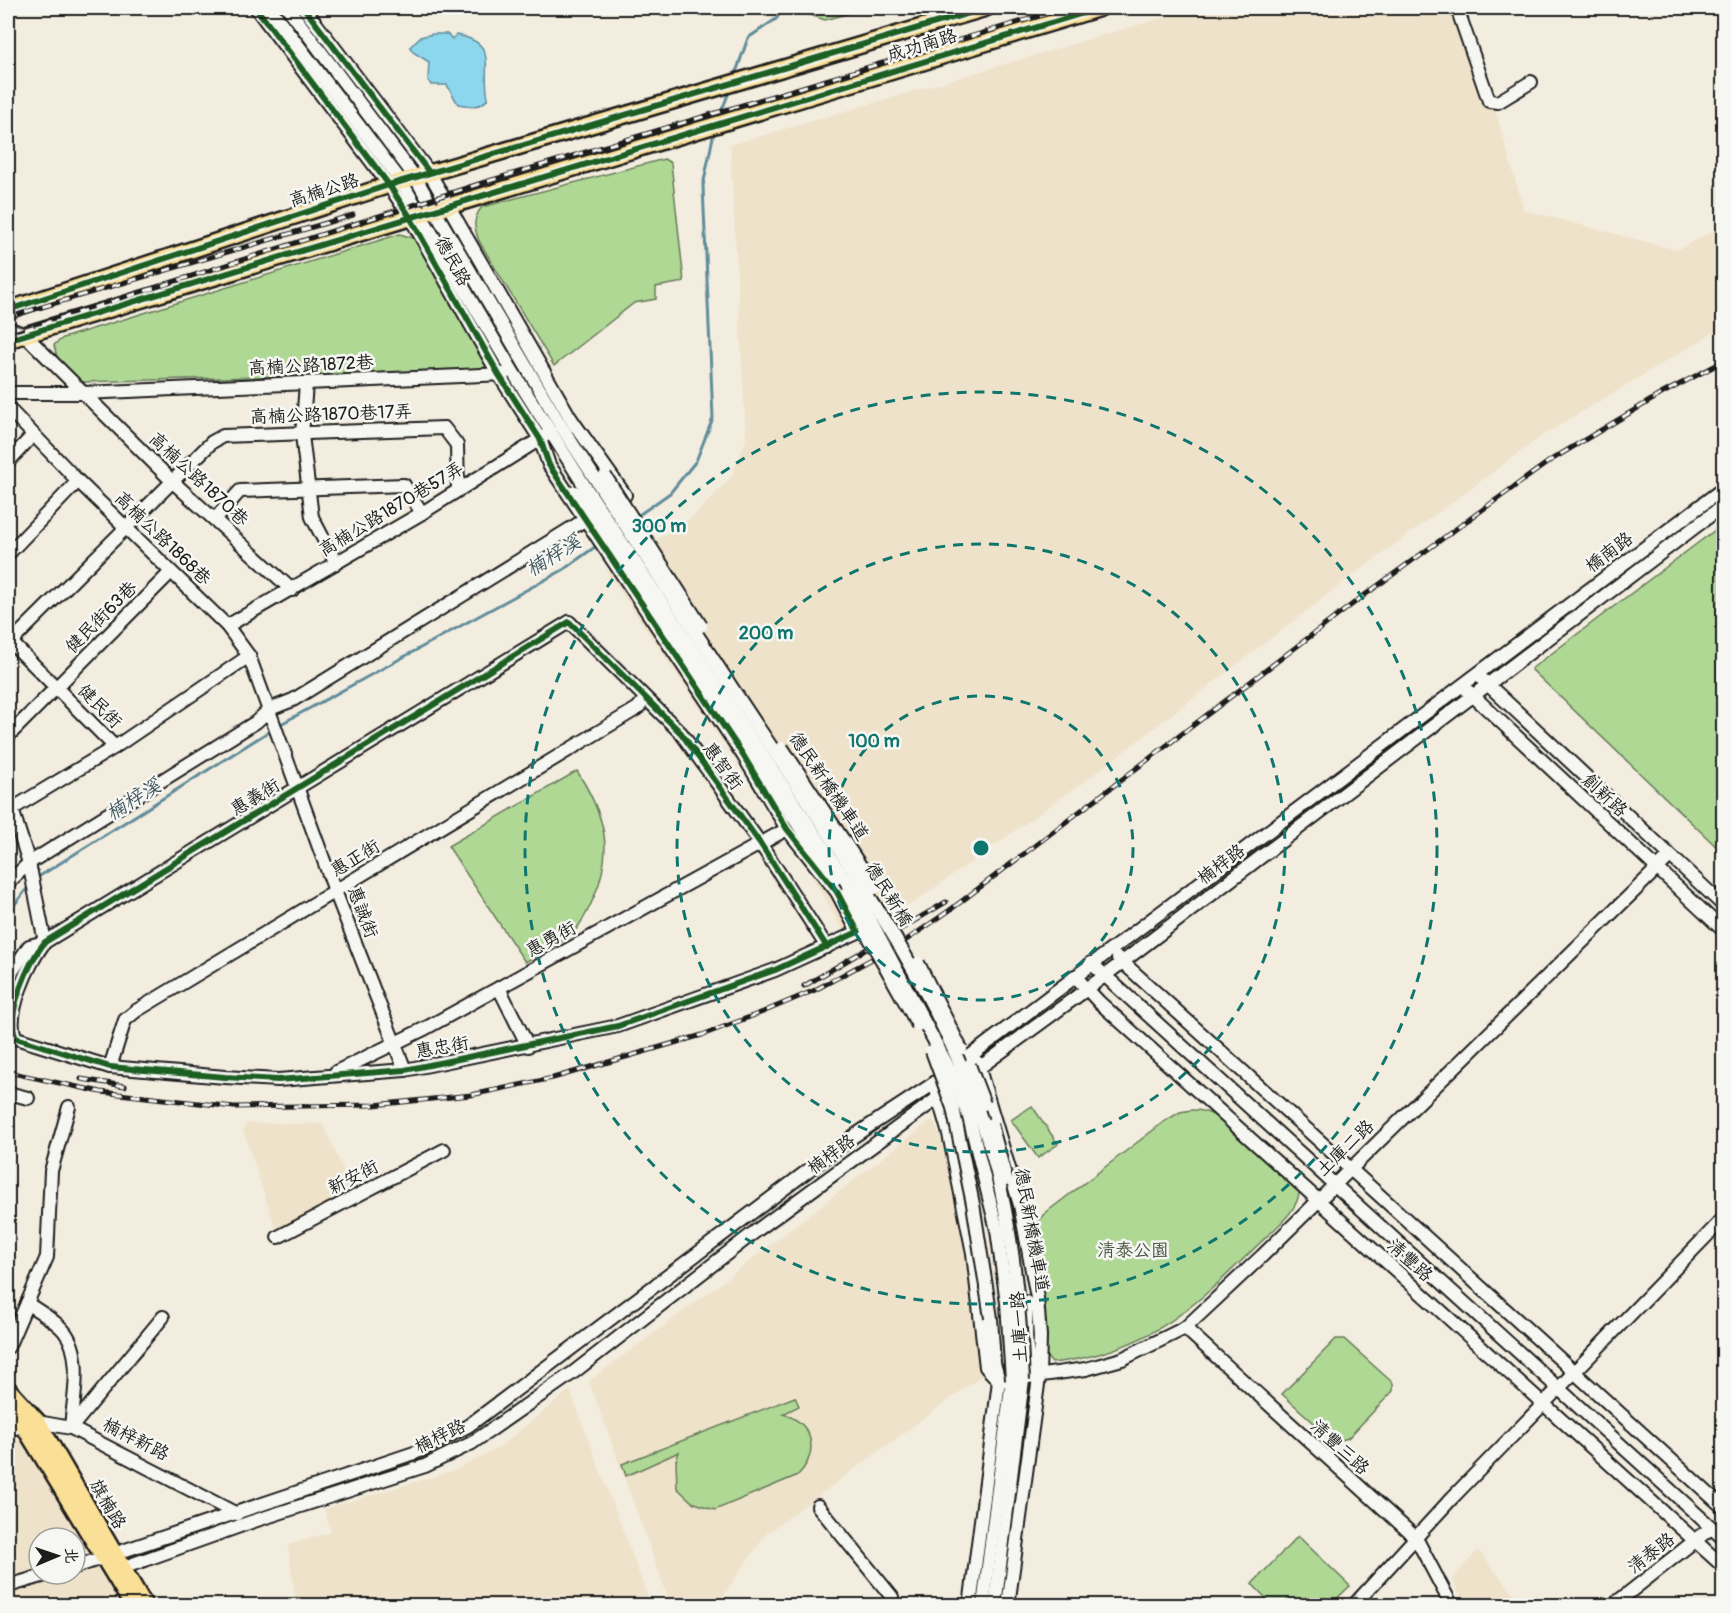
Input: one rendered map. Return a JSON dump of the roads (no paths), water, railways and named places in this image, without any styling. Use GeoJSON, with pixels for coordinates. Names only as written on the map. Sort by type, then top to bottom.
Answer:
{"type":"FeatureCollection","features":[{"type":"Feature","properties":{"kind":"main road","name":"成功南路"},"geometry":{"type":"LineString","coordinates":[[756,75],[986,8]]}},
{"type":"Feature","properties":{"kind":"main road","name":"成功南路"},"geometry":{"type":"LineString","coordinates":[[428,212],[1092,9]]}},
{"type":"Feature","properties":{"kind":"main road","name":"高楠公路"},"geometry":{"type":"LineString","coordinates":[[8,310],[409,179],[756,75]]}},
{"type":"Feature","properties":{"kind":"main road"},"geometry":{"type":"LineString","coordinates":[[8,340],[428,212]]}},
{"type":"Feature","properties":{"kind":"main road"},"geometry":{"type":"LineString","coordinates":[[8,1389],[31,1423]]}},
{"type":"Feature","properties":{"kind":"main road"},"geometry":{"type":"LineString","coordinates":[[8,1410],[31,1423]]}},
{"type":"Feature","properties":{"kind":"main road","name":"旗楠路"},"geometry":{"type":"LineString","coordinates":[[31,1423],[108,1556],[133,1605]]}},
{"type":"Feature","properties":{"kind":"main road","name":"旗楠路"},"geometry":{"type":"LineString","coordinates":[[108,1556],[122,1568],[145,1605]]}},
{"type":"Feature","properties":{"kind":"street","name":"德民路"},"geometry":{"type":"LineString","coordinates":[[256,8],[409,179]]}},
{"type":"Feature","properties":{"kind":"street","name":"德民路"},"geometry":{"type":"LineString","coordinates":[[270,8],[409,179]]}},
{"type":"Feature","properties":{"kind":"street","name":"德民路"},"geometry":{"type":"LineString","coordinates":[[288,8],[409,179],[428,212],[530,361],[579,489]]}},
{"type":"Feature","properties":{"kind":"street","name":"德民路"},"geometry":{"type":"LineString","coordinates":[[304,8],[428,212],[513,372],[556,429]]}},
{"type":"Feature","properties":{"kind":"street"},"geometry":{"type":"LineString","coordinates":[[1457,8],[1490,101],[1498,102],[1531,82]]}},
{"type":"Feature","properties":{"kind":"street","name":"德民路"},"geometry":{"type":"LineString","coordinates":[[428,212],[499,375],[556,429]]}},
{"type":"Feature","properties":{"kind":"street"},"geometry":{"type":"LineString","coordinates":[[8,328],[25,335]]}},
{"type":"Feature","properties":{"kind":"street","name":"高楠公路1870巷"},"geometry":{"type":"LineString","coordinates":[[25,335],[173,482],[292,590]]}},
{"type":"Feature","properties":{"kind":"street","name":"高楠公路1872巷"},"geometry":{"type":"LineString","coordinates":[[8,393],[84,393],[499,375],[513,372],[530,361]]}},
{"type":"Feature","properties":{"kind":"street"},"geometry":{"type":"LineString","coordinates":[[306,384],[302,435],[312,518],[336,563]]}},
{"type":"Feature","properties":{"kind":"street","name":"高楠公路1868巷"},"geometry":{"type":"LineString","coordinates":[[8,408],[78,481],[227,626],[249,657],[290,766]]}},
{"type":"Feature","properties":{"kind":"street","name":"高楠公路1870巷17弄"},"geometry":{"type":"LineString","coordinates":[[9,642],[212,442],[223,436],[302,435],[444,428],[457,445],[458,489]]}},
{"type":"Feature","properties":{"kind":"street","name":"德民路"},"geometry":{"type":"LineString","coordinates":[[546,452],[556,429]]}},
{"type":"Feature","properties":{"kind":"street"},"geometry":{"type":"LineString","coordinates":[[556,429],[601,478]]}},
{"type":"Feature","properties":{"kind":"street"},"geometry":{"type":"LineString","coordinates":[[8,883],[29,863],[256,722],[270,709],[293,700],[588,525],[625,495],[556,429]]}},
{"type":"Feature","properties":{"kind":"street","name":"高楠公路1870巷57弄"},"geometry":{"type":"LineString","coordinates":[[227,626],[422,513],[556,429]]}},
{"type":"Feature","properties":{"kind":"street"},"geometry":{"type":"LineString","coordinates":[[8,462],[33,435]]}},
{"type":"Feature","properties":{"kind":"street"},"geometry":{"type":"LineString","coordinates":[[546,452],[579,489],[698,676],[846,895],[933,1054],[953,1108],[973,1204],[991,1317],[994,1363],[999,1381]]}},
{"type":"Feature","properties":{"kind":"street"},"geometry":{"type":"LineString","coordinates":[[546,452],[549,465],[743,755],[787,829]]}},
{"type":"Feature","properties":{"kind":"street","name":"德民新橋機車道"},"geometry":{"type":"LineString","coordinates":[[601,478],[849,847],[894,919],[928,980],[978,1084],[998,1148],[1016,1233],[1026,1302],[1029,1355],[1032,1371],[1039,1377]]}},
{"type":"Feature","properties":{"kind":"street","name":"德民新橋"},"geometry":{"type":"LineString","coordinates":[[601,478],[880,910],[962,1070],[988,1143],[1009,1235],[1017,1380]]}},
{"type":"Feature","properties":{"kind":"street"},"geometry":{"type":"LineString","coordinates":[[8,554],[78,481]]}},
{"type":"Feature","properties":{"kind":"street"},"geometry":{"type":"LineString","coordinates":[[215,519],[240,491],[307,487],[404,485],[422,513]]}},
{"type":"Feature","properties":{"kind":"street","name":"橋南路"},"geometry":{"type":"LineString","coordinates":[[1516,645],[1724,488]]}},
{"type":"Feature","properties":{"kind":"street","name":"德民新橋"},"geometry":{"type":"LineString","coordinates":[[579,489],[865,910],[953,1076],[969,1117],[997,1230],[1017,1380]]}},
{"type":"Feature","properties":{"kind":"street","name":"橋南路"},"geometry":{"type":"LineString","coordinates":[[1524,657],[1724,505]]}},
{"type":"Feature","properties":{"kind":"street","name":"健民街63巷"},"geometry":{"type":"LineString","coordinates":[[8,736],[171,572]]}},
{"type":"Feature","properties":{"kind":"street","name":"惠智街"},"geometry":{"type":"LineString","coordinates":[[569,622],[681,734],[760,843],[827,947]]}},
{"type":"Feature","properties":{"kind":"street","name":"惠義街"},"geometry":{"type":"LineString","coordinates":[[16,1038],[12,1030],[12,1018],[36,953],[45,942],[569,622]]}},
{"type":"Feature","properties":{"kind":"street","name":"健民街"},"geometry":{"type":"LineString","coordinates":[[9,642],[115,747]]}},
{"type":"Feature","properties":{"kind":"street","name":"楠梓路"},"geometry":{"type":"LineString","coordinates":[[87,1563],[417,1452],[468,1426],[854,1136],[933,1084],[1109,949],[1516,645]]}},
{"type":"Feature","properties":{"kind":"street"},"geometry":{"type":"LineString","coordinates":[[8,978],[29,946],[45,942],[29,863],[10,807],[115,747],[249,657]]}},
{"type":"Feature","properties":{"kind":"street","name":"楠梓路"},"geometry":{"type":"LineString","coordinates":[[122,1568],[251,1522],[425,1466],[472,1443],[574,1372],[765,1224],[1087,989],[1524,657]]}},
{"type":"Feature","properties":{"kind":"street","name":"創新路"},"geometry":{"type":"LineString","coordinates":[[1477,674],[1724,906]]}},
{"type":"Feature","properties":{"kind":"street","name":"創新路"},"geometry":{"type":"LineString","coordinates":[[1462,685],[1724,931]]}},
{"type":"Feature","properties":{"kind":"street","name":"惠正街"},"geometry":{"type":"LineString","coordinates":[[110,1067],[125,1020],[136,1011],[638,708],[645,699]]}},
{"type":"Feature","properties":{"kind":"street","name":"惠誠街"},"geometry":{"type":"LineString","coordinates":[[290,766],[335,891],[405,1070]]}},
{"type":"Feature","properties":{"kind":"street","name":"惠勇街"},"geometry":{"type":"LineString","coordinates":[[330,1075],[499,988],[787,829]]}},
{"type":"Feature","properties":{"kind":"street","name":"惠忠街"},"geometry":{"type":"LineString","coordinates":[[16,1038],[110,1067],[278,1080],[405,1070],[528,1047],[618,1026],[775,970],[858,932],[837,892],[787,829]]}},
{"type":"Feature","properties":{"kind":"street","name":"土庫二路"},"geometry":{"type":"LineString","coordinates":[[999,1381],[1086,1369],[1122,1359],[1185,1328],[1671,856]]}},
{"type":"Feature","properties":{"kind":"street","name":"清豐路"},"geometry":{"type":"LineString","coordinates":[[1109,949],[1724,1508]]}},
{"type":"Feature","properties":{"kind":"street","name":"清豐路"},"geometry":{"type":"LineString","coordinates":[[1091,963],[1724,1539]]}},
{"type":"Feature","properties":{"kind":"street","name":"清豐路"},"geometry":{"type":"LineString","coordinates":[[1075,976],[1318,1200],[1724,1567]]}},
{"type":"Feature","properties":{"kind":"street"},"geometry":{"type":"LineString","coordinates":[[499,988],[528,1047]]}},
{"type":"Feature","properties":{"kind":"street","name":"土庫一路"},"geometry":{"type":"LineString","coordinates":[[974,1052],[1004,1145],[1030,1252],[1037,1298],[1039,1377],[1008,1605]]}},
{"type":"Feature","properties":{"kind":"street","name":"土庫一路"},"geometry":{"type":"LineString","coordinates":[[933,1084],[939,1099],[973,1253],[986,1367],[999,1381],[970,1605]]}},
{"type":"Feature","properties":{"kind":"street"},"geometry":{"type":"LineString","coordinates":[[8,1093],[28,1098]]}},
{"type":"Feature","properties":{"kind":"street"},"geometry":{"type":"LineString","coordinates":[[8,1347],[47,1257],[51,1171],[69,1107]]}},
{"type":"Feature","properties":{"kind":"street","name":"新安街"},"geometry":{"type":"LineString","coordinates":[[278,1237],[444,1150]]}},
{"type":"Feature","properties":{"kind":"street"},"geometry":{"type":"LineString","coordinates":[[1353,1605],[1724,1218]]}},
{"type":"Feature","properties":{"kind":"street"},"geometry":{"type":"LineString","coordinates":[[27,1303],[58,1325],[71,1341],[75,1359],[71,1428]]}},
{"type":"Feature","properties":{"kind":"street"},"geometry":{"type":"LineString","coordinates":[[71,1428],[163,1317]]}},
{"type":"Feature","properties":{"kind":"street","name":"清豐三路"},"geometry":{"type":"LineString","coordinates":[[1185,1328],[1416,1538],[1452,1605]]}},
{"type":"Feature","properties":{"kind":"street","name":"土庫一路"},"geometry":{"type":"LineString","coordinates":[[983,1605],[1017,1380]]}},
{"type":"Feature","properties":{"kind":"street","name":"土庫一路"},"geometry":{"type":"LineString","coordinates":[[994,1605],[1017,1380]]}},
{"type":"Feature","properties":{"kind":"street"},"geometry":{"type":"LineString","coordinates":[[8,1430],[31,1423]]}},
{"type":"Feature","properties":{"kind":"street","name":"楠梓新路"},"geometry":{"type":"LineString","coordinates":[[31,1423],[71,1428],[251,1522]]}},
{"type":"Feature","properties":{"kind":"street"},"geometry":{"type":"LineString","coordinates":[[818,1506],[892,1597],[890,1605]]}},
{"type":"Feature","properties":{"kind":"street","name":"清泰路"},"geometry":{"type":"LineString","coordinates":[[1612,1605],[1711,1528]]}},
{"type":"Feature","properties":{"kind":"street"},"geometry":{"type":"LineString","coordinates":[[8,1586],[27,1580]]}},
{"type":"Feature","properties":{"kind":"water"},"geometry":{"type":"Polygon","coordinates":[[[447,34],[452,39],[456,35],[470,39],[484,50],[488,98],[482,104],[474,106],[458,104],[447,85],[431,85],[428,80],[429,62],[413,52],[410,47],[420,37],[447,34]]]}},
{"type":"Feature","properties":{"kind":"waterway","name":"楠梓溪"},"geometry":{"type":"LineString","coordinates":[[734,78],[748,38],[776,19],[784,8]]}},
{"type":"Feature","properties":{"kind":"waterway","name":"楠梓溪"},"geometry":{"type":"LineString","coordinates":[[719,117],[730,90]]}},
{"type":"Feature","properties":{"kind":"waterway","name":"楠梓溪"},"geometry":{"type":"LineString","coordinates":[[636,517],[670,493],[696,461],[713,418],[703,186],[714,132]]}},
{"type":"Feature","properties":{"kind":"waterway","name":"楠梓溪"},"geometry":{"type":"LineString","coordinates":[[279,725],[563,570],[599,544]]}},
{"type":"Feature","properties":{"kind":"waterway","name":"楠梓溪"},"geometry":{"type":"LineString","coordinates":[[35,879],[273,729]]}},
{"type":"Feature","properties":{"kind":"waterway","name":"楠梓溪"},"geometry":{"type":"LineString","coordinates":[[8,913],[29,886]]}},
{"type":"Feature","properties":{"kind":"railway"},"geometry":{"type":"LineString","coordinates":[[8,335],[482,183],[1066,8]]}},
{"type":"Feature","properties":{"kind":"railway"},"geometry":{"type":"LineString","coordinates":[[8,317],[353,215]]}},
{"type":"Feature","properties":{"kind":"railway"},"geometry":{"type":"LineString","coordinates":[[8,1072],[101,1092],[234,1107],[374,1105],[471,1095],[553,1078],[702,1035],[763,1012],[815,990],[905,941],[950,910],[1362,597],[1551,460],[1663,393],[1724,361]]}},
{"type":"Feature","properties":{"kind":"railway"},"geometry":{"type":"LineString","coordinates":[[804,986],[946,902]]}},
{"type":"Feature","properties":{"kind":"railway"},"geometry":{"type":"LineString","coordinates":[[81,1079],[125,1086]]}},
{"type":"Feature","properties":{"kind":"park label","name":"清泰公園"},"geometry":{"type":"Point","coordinates":[1133,1250]}}]}
